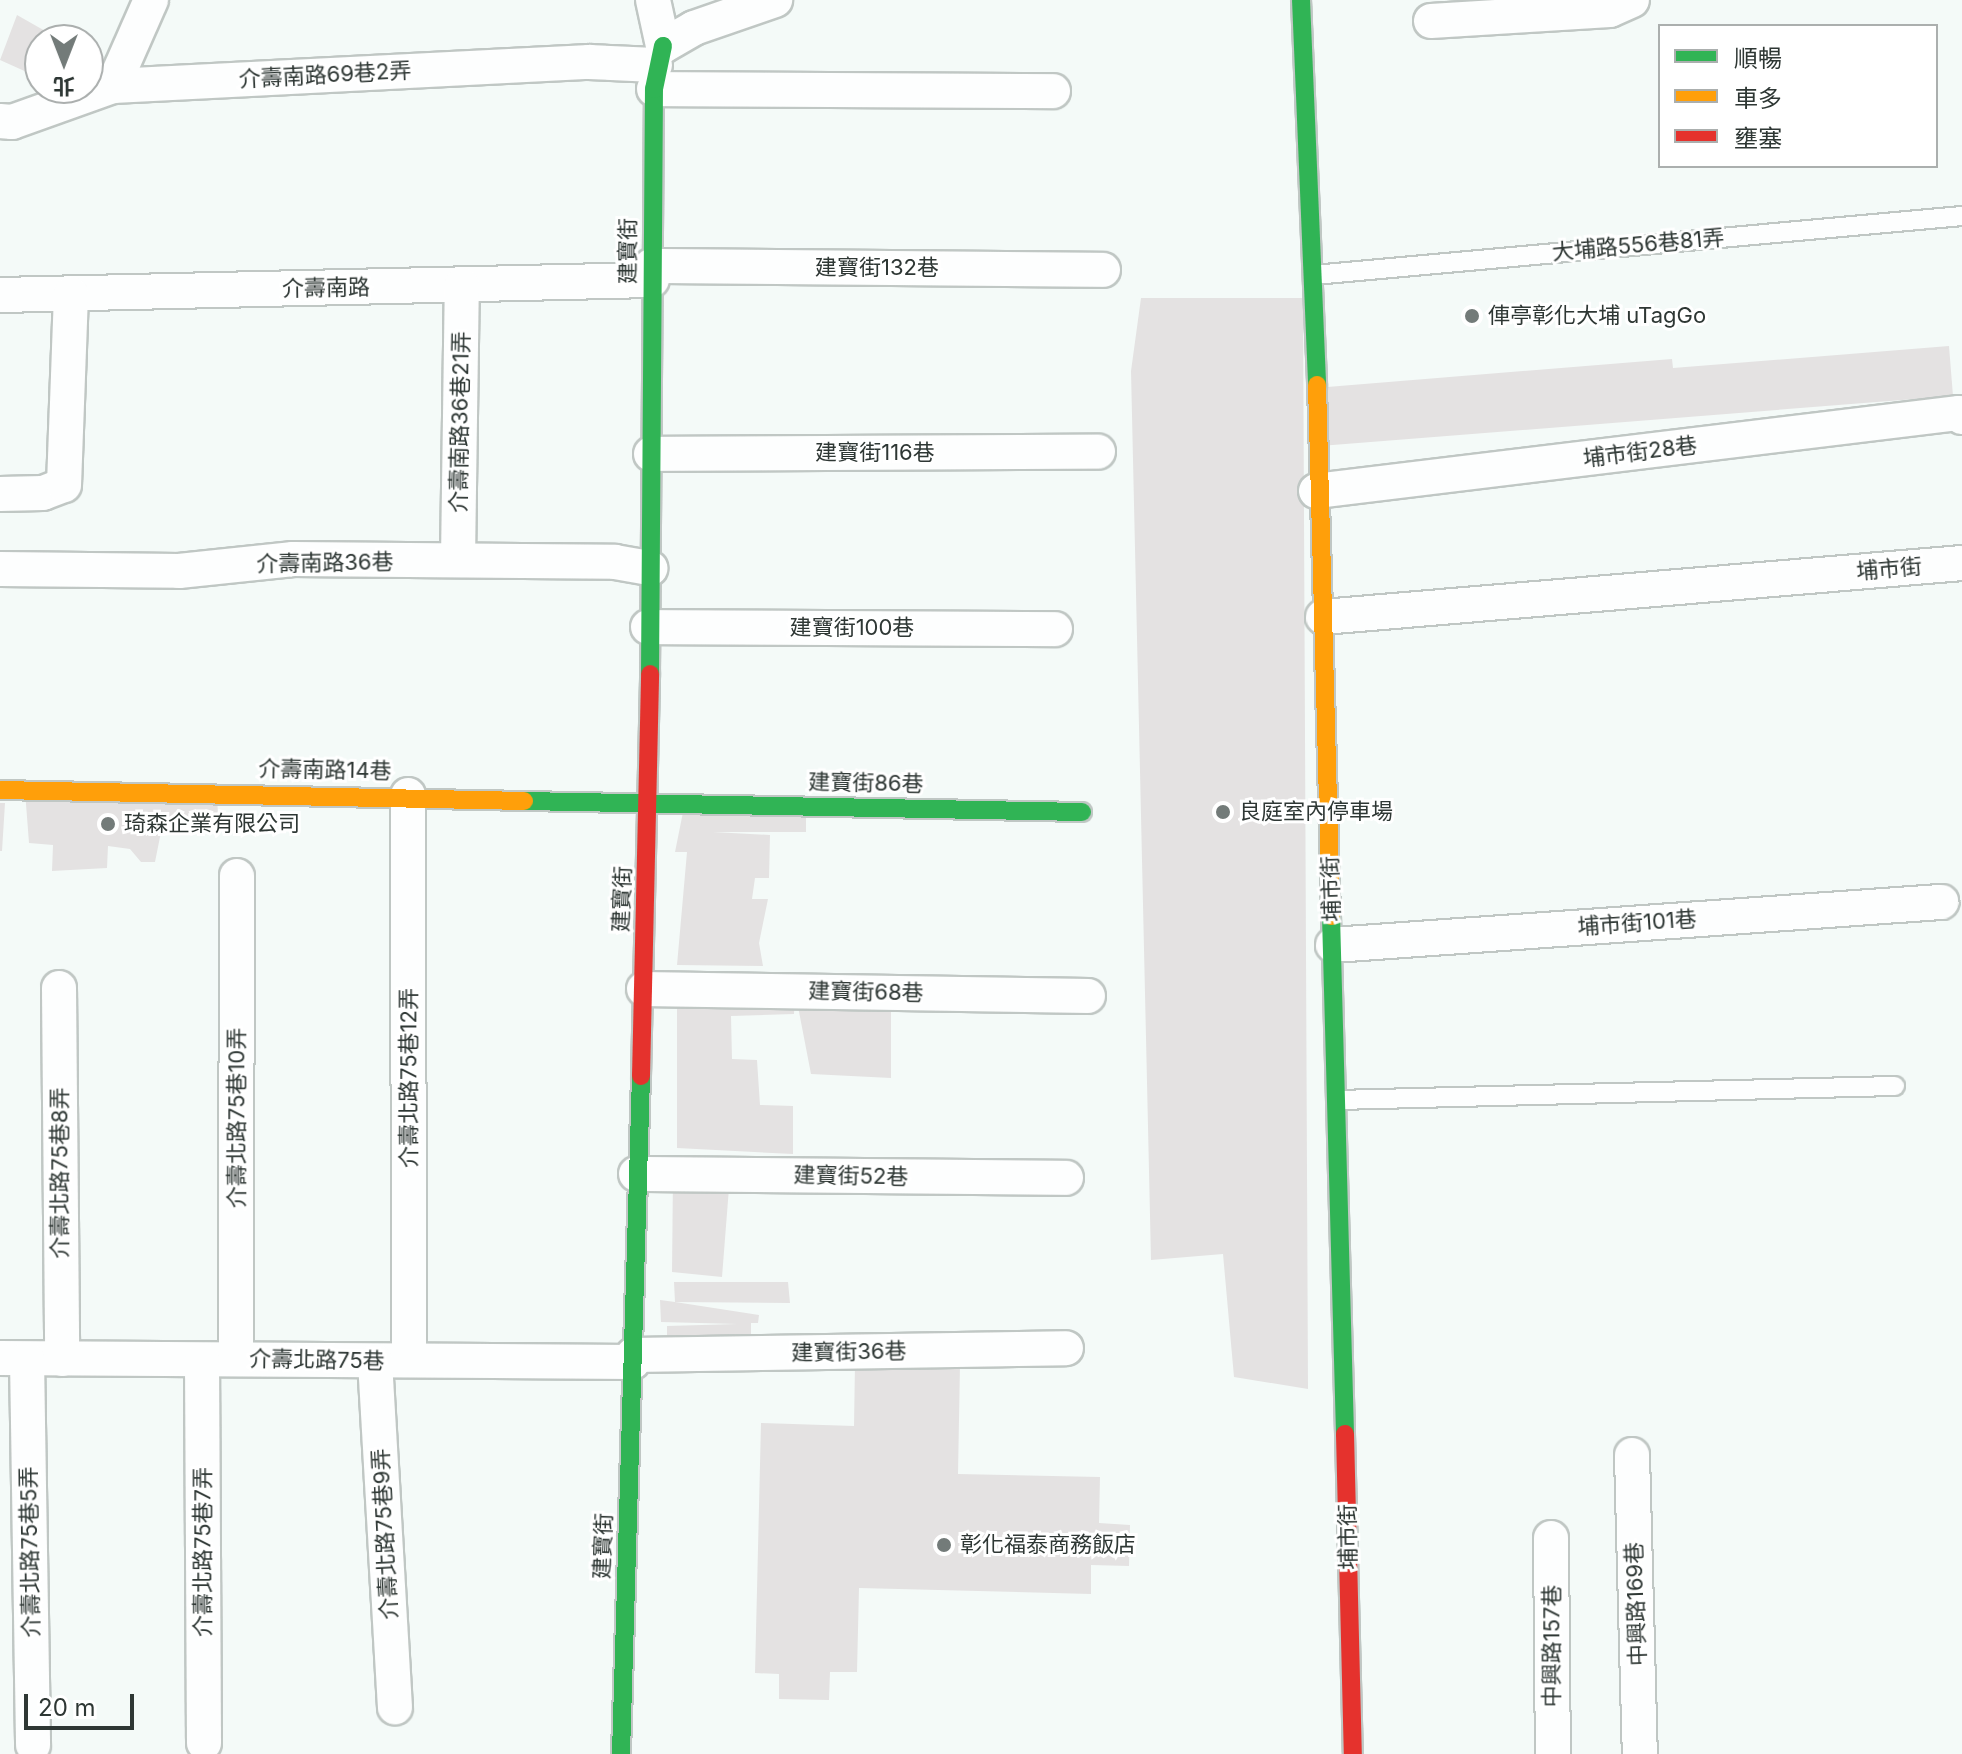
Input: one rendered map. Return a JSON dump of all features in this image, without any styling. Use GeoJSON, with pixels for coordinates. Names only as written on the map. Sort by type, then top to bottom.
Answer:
{"type":"FeatureCollection","features":[{"type":"Feature","properties":{"kind":"street"},"geometry":{"type":"LineString","coordinates":[[113,86],[151,0]]}},
{"type":"Feature","properties":{"kind":"street"},"geometry":{"type":"LineString","coordinates":[[653,0],[657,67]]}},
{"type":"Feature","properties":{"kind":"street"},"geometry":{"type":"LineString","coordinates":[[657,67],[694,28],[775,0]]}},
{"type":"Feature","properties":{"kind":"street"},"geometry":{"type":"LineString","coordinates":[[1301,0],[1314,275],[1316,491],[1323,617]]}},
{"type":"Feature","properties":{"kind":"street"},"geometry":{"type":"LineString","coordinates":[[1431,21],[1610,10],[1632,0]]}},
{"type":"Feature","properties":{"kind":"street","name":"介壽南路69巷2弄"},"geometry":{"type":"LineString","coordinates":[[0,121],[12,122],[113,86],[589,62],[1053,91]]}},
{"type":"Feature","properties":{"kind":"street","name":"建寶街"},"geometry":{"type":"LineString","coordinates":[[621,1754],[649,802],[651,273],[657,67]]}},
{"type":"Feature","properties":{"kind":"street","name":"建寶街132巷"},"geometry":{"type":"LineString","coordinates":[[651,273],[1103,270]]}},
{"type":"Feature","properties":{"kind":"street","name":"介壽南路"},"geometry":{"type":"LineString","coordinates":[[0,295],[462,285],[651,273]]}},
{"type":"Feature","properties":{"kind":"street","name":"介壽南路36巷21弄"},"geometry":{"type":"LineString","coordinates":[[458,560],[462,285]]}},
{"type":"Feature","properties":{"kind":"street"},"geometry":{"type":"LineString","coordinates":[[0,494],[43,493],[64,485],[71,294]]}},
{"type":"Feature","properties":{"kind":"street","name":"埔市街28巷"},"geometry":{"type":"LineString","coordinates":[[1316,491],[1944,414],[1962,417]]}},
{"type":"Feature","properties":{"kind":"street","name":"建寶街116巷"},"geometry":{"type":"LineString","coordinates":[[651,454],[1098,452]]}},
{"type":"Feature","properties":{"kind":"street","name":"介壽南路36巷"},"geometry":{"type":"LineString","coordinates":[[0,569],[179,571],[293,559],[615,562],[650,568]]}},
{"type":"Feature","properties":{"kind":"street","name":"埔市街"},"geometry":{"type":"LineString","coordinates":[[1353,1754],[1323,617],[1962,563]]}},
{"type":"Feature","properties":{"kind":"street","name":"建寶街100巷"},"geometry":{"type":"LineString","coordinates":[[648,627],[1055,629]]}},
{"type":"Feature","properties":{"kind":"street","name":"介壽南路14巷"},"geometry":{"type":"LineString","coordinates":[[0,790],[408,795],[649,802]]}},
{"type":"Feature","properties":{"kind":"street","name":"介壽北路75巷12弄"},"geometry":{"type":"LineString","coordinates":[[408,795],[409,1360]]}},
{"type":"Feature","properties":{"kind":"street","name":"建寶街86巷"},"geometry":{"type":"LineString","coordinates":[[649,802],[1082,812]]}},
{"type":"Feature","properties":{"kind":"street","name":"介壽北路75巷10弄"},"geometry":{"type":"LineString","coordinates":[[236,1359],[237,876]]}},
{"type":"Feature","properties":{"kind":"street","name":"埔市街101巷"},"geometry":{"type":"LineString","coordinates":[[1333,945],[1941,902]]}},
{"type":"Feature","properties":{"kind":"street","name":"介壽北路75巷8弄"},"geometry":{"type":"LineString","coordinates":[[59,988],[62,1359]]}},
{"type":"Feature","properties":{"kind":"street","name":"建寶街68巷"},"geometry":{"type":"LineString","coordinates":[[644,989],[1088,996]]}},
{"type":"Feature","properties":{"kind":"street","name":"建寶街52巷"},"geometry":{"type":"LineString","coordinates":[[636,1174],[1066,1178]]}},
{"type":"Feature","properties":{"kind":"street","name":"建寶街36巷"},"geometry":{"type":"LineString","coordinates":[[633,1358],[1066,1348]]}},
{"type":"Feature","properties":{"kind":"street","name":"介壽北路75巷"},"geometry":{"type":"LineString","coordinates":[[13,1358],[375,1361],[633,1358]]}},
{"type":"Feature","properties":{"kind":"street","name":"介壽北路75巷5弄"},"geometry":{"type":"LineString","coordinates":[[13,1358],[33,1745]]}},
{"type":"Feature","properties":{"kind":"street","name":"介壽北路75巷7弄"},"geometry":{"type":"LineString","coordinates":[[202,1360],[204,1743]]}},
{"type":"Feature","properties":{"kind":"street","name":"介壽北路75巷9弄"},"geometry":{"type":"LineString","coordinates":[[375,1361],[395,1707]]}},
{"type":"Feature","properties":{"kind":"street","name":"中興路169巷"},"geometry":{"type":"LineString","coordinates":[[1632,1455],[1640,1754]]}},
{"type":"Feature","properties":{"kind":"street","name":"中興路157巷"},"geometry":{"type":"LineString","coordinates":[[1551,1538],[1553,1754]]}},
{"type":"Feature","properties":{"kind":"lane","name":"大埔路556巷81弄"},"geometry":{"type":"LineString","coordinates":[[1314,275],[1962,216]]}},
{"type":"Feature","properties":{"kind":"lane"},"geometry":{"type":"LineString","coordinates":[[1337,1100],[1895,1086]]}},
{"type":"Feature","properties":{"kind":"building"},"geometry":{"type":"Polygon","coordinates":[[[17,15],[33,24],[24,24],[24,71],[0,60],[17,15]]]}},
{"type":"Feature","properties":{"kind":"building","name":"良庭室內停車場"},"geometry":{"type":"Polygon","coordinates":[[[1141,298],[1303,298],[1308,1389],[1234,1377],[1223,1254],[1151,1260],[1131,371],[1141,298]]]}},
{"type":"Feature","properties":{"kind":"building"},"geometry":{"type":"Polygon","coordinates":[[[1949,346],[1953,396],[1320,446],[1315,388],[1672,359],[1673,368],[1949,346]]]}},
{"type":"Feature","properties":{"kind":"building","name":"琦森企業有限公司"},"geometry":{"type":"Polygon","coordinates":[[[25,791],[217,793],[218,817],[161,832],[155,862],[141,862],[130,849],[108,846],[107,868],[52,871],[53,845],[29,843],[25,791]]]}},
{"type":"Feature","properties":{"kind":"building"},"geometry":{"type":"Polygon","coordinates":[[[685,802],[806,805],[806,832],[713,832],[770,835],[769,878],[755,878],[752,899],[768,899],[759,943],[763,966],[677,965],[687,852],[675,852],[685,802]]]}},
{"type":"Feature","properties":{"kind":"building"},"geometry":{"type":"Polygon","coordinates":[[[0,803],[5,803],[2,851],[0,851],[0,803]]]}},
{"type":"Feature","properties":{"kind":"building"},"geometry":{"type":"Polygon","coordinates":[[[677,989],[795,991],[794,1014],[731,1016],[732,1059],[757,1060],[760,1105],[793,1106],[793,1154],[677,1148],[677,989]]]}},
{"type":"Feature","properties":{"kind":"building"},"geometry":{"type":"Polygon","coordinates":[[[795,991],[891,993],[891,1078],[811,1074],[795,991]]]}},
{"type":"Feature","properties":{"kind":"building"},"geometry":{"type":"Polygon","coordinates":[[[673,1174],[730,1175],[722,1277],[672,1272],[673,1174]]]}},
{"type":"Feature","properties":{"kind":"building"},"geometry":{"type":"Polygon","coordinates":[[[674,1282],[788,1282],[790,1303],[675,1302],[674,1282]]]}},
{"type":"Feature","properties":{"kind":"building"},"geometry":{"type":"Polygon","coordinates":[[[660,1300],[759,1315],[758,1323],[751,1323],[751,1348],[667,1346],[667,1326],[737,1324],[661,1322],[660,1300]]]}},
{"type":"Feature","properties":{"kind":"building","name":"彰化福泰商務飯店"},"geometry":{"type":"Polygon","coordinates":[[[855,1363],[960,1365],[958,1474],[1100,1477],[1099,1523],[1130,1525],[1129,1566],[1091,1565],[1091,1594],[859,1588],[857,1672],[830,1672],[829,1700],[779,1699],[779,1674],[755,1673],[761,1423],[854,1426],[855,1363]]]}},
{"type":"Feature","properties":{"kind":"traffic: fast"},"geometry":{"type":"LineString","coordinates":[[1301,0],[1317,385]]}},
{"type":"Feature","properties":{"kind":"traffic: fast"},"geometry":{"type":"LineString","coordinates":[[650,674],[654,89],[663,46]]}},
{"type":"Feature","properties":{"kind":"traffic: fast"},"geometry":{"type":"LineString","coordinates":[[524,801],[1082,812]]}},
{"type":"Feature","properties":{"kind":"traffic: fast"},"geometry":{"type":"LineString","coordinates":[[1331,916],[1345,1434]]}},
{"type":"Feature","properties":{"kind":"traffic: fast"},"geometry":{"type":"LineString","coordinates":[[621,1754],[641,1076]]}},
{"type":"Feature","properties":{"kind":"traffic: slow"},"geometry":{"type":"LineString","coordinates":[[1317,385],[1331,916]]}},
{"type":"Feature","properties":{"kind":"traffic: slow"},"geometry":{"type":"LineString","coordinates":[[0,790],[524,801]]}},
{"type":"Feature","properties":{"kind":"traffic: jam"},"geometry":{"type":"LineString","coordinates":[[641,1076],[650,674]]}},
{"type":"Feature","properties":{"kind":"traffic: jam"},"geometry":{"type":"LineString","coordinates":[[1345,1434],[1353,1754]]}},
{"type":"Feature","properties":{"kind":"place","name":"俥亭彰化大埔 uTagGo"},"geometry":{"type":"Point","coordinates":[1472,316]}},
{"type":"Feature","properties":{"kind":"place","name":"良庭室內停車場"},"geometry":{"type":"Point","coordinates":[1223,812]}},
{"type":"Feature","properties":{"kind":"place","name":"琦森企業有限公司"},"geometry":{"type":"Point","coordinates":[108,824]}},
{"type":"Feature","properties":{"kind":"place","name":"彰化福泰商務飯店"},"geometry":{"type":"Point","coordinates":[944,1545]}}]}
